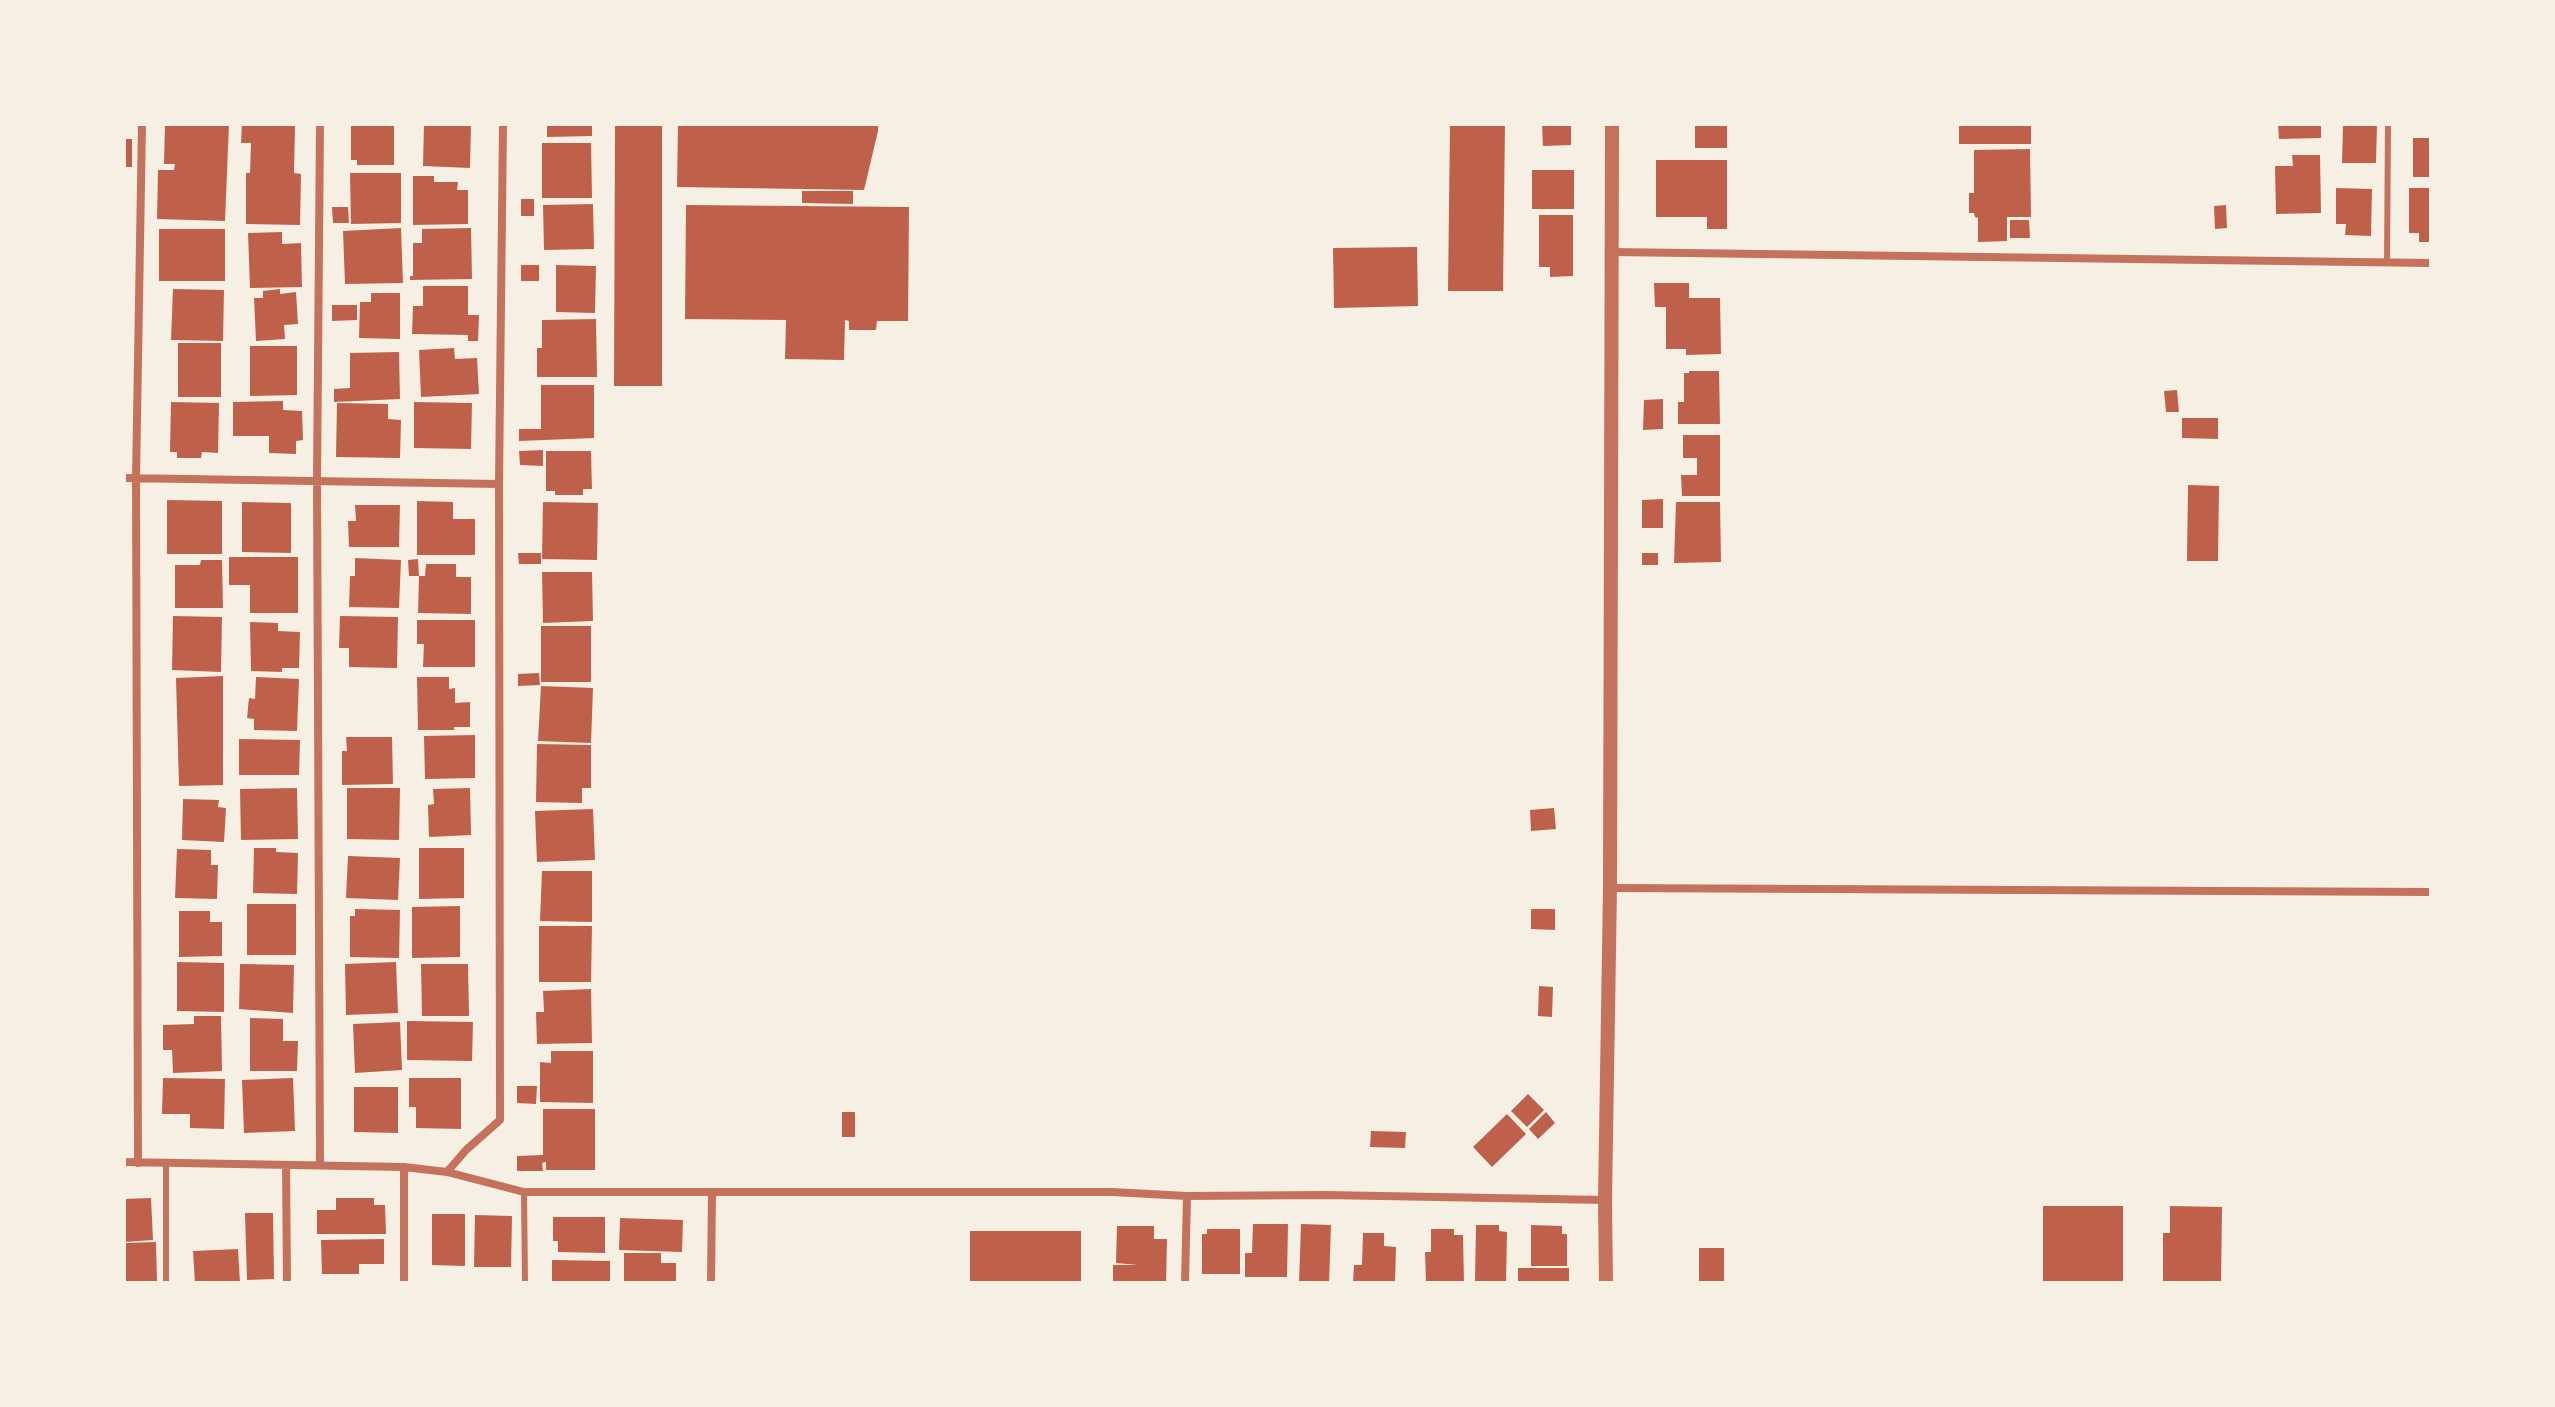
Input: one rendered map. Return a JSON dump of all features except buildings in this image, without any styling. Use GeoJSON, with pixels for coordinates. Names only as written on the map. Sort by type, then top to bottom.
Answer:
{"type":"FeatureCollection","features":[{"type":"Feature","properties":{"kind":"street"},"geometry":{"type":"LineString","coordinates":[[138,1163],[136,478],[142,124]]}},
{"type":"Feature","properties":{"kind":"street"},"geometry":{"type":"LineString","coordinates":[[320,124],[317,479],[320,1165]]}},
{"type":"Feature","properties":{"kind":"street"},"geometry":{"type":"LineString","coordinates":[[447,1172],[500,1120],[499,484],[503,124]]}},
{"type":"Feature","properties":{"kind":"street"},"geometry":{"type":"LineString","coordinates":[[1606,1283],[1612,124]]}},
{"type":"Feature","properties":{"kind":"street"},"geometry":{"type":"LineString","coordinates":[[1612,252],[2431,263]]}},
{"type":"Feature","properties":{"kind":"street"},"geometry":{"type":"LineString","coordinates":[[124,478],[499,484]]}},
{"type":"Feature","properties":{"kind":"street"},"geometry":{"type":"LineString","coordinates":[[1610,888],[2431,892]]}},
{"type":"Feature","properties":{"kind":"street"},"geometry":{"type":"LineString","coordinates":[[124,1162],[404,1167],[447,1172],[524,1192],[1112,1192],[1187,1196],[1605,1200]]}},
{"type":"Feature","properties":{"kind":"street"},"geometry":{"type":"LineString","coordinates":[[286,1165],[287,1283]]}},
{"type":"Feature","properties":{"kind":"street"},"geometry":{"type":"LineString","coordinates":[[404,1167],[404,1283]]}},
{"type":"Feature","properties":{"kind":"street"},"geometry":{"type":"LineString","coordinates":[[711,1283],[712,1192]]}},
{"type":"Feature","properties":{"kind":"street"},"geometry":{"type":"LineString","coordinates":[[1185,1283],[1187,1196]]}},
{"type":"Feature","properties":{"kind":"lane"},"geometry":{"type":"LineString","coordinates":[[2387,263],[2388,124]]}},
{"type":"Feature","properties":{"kind":"lane"},"geometry":{"type":"LineString","coordinates":[[166,1163],[166,1283]]}},
{"type":"Feature","properties":{"kind":"lane"},"geometry":{"type":"LineString","coordinates":[[524,1192],[525,1283]]}}]}
